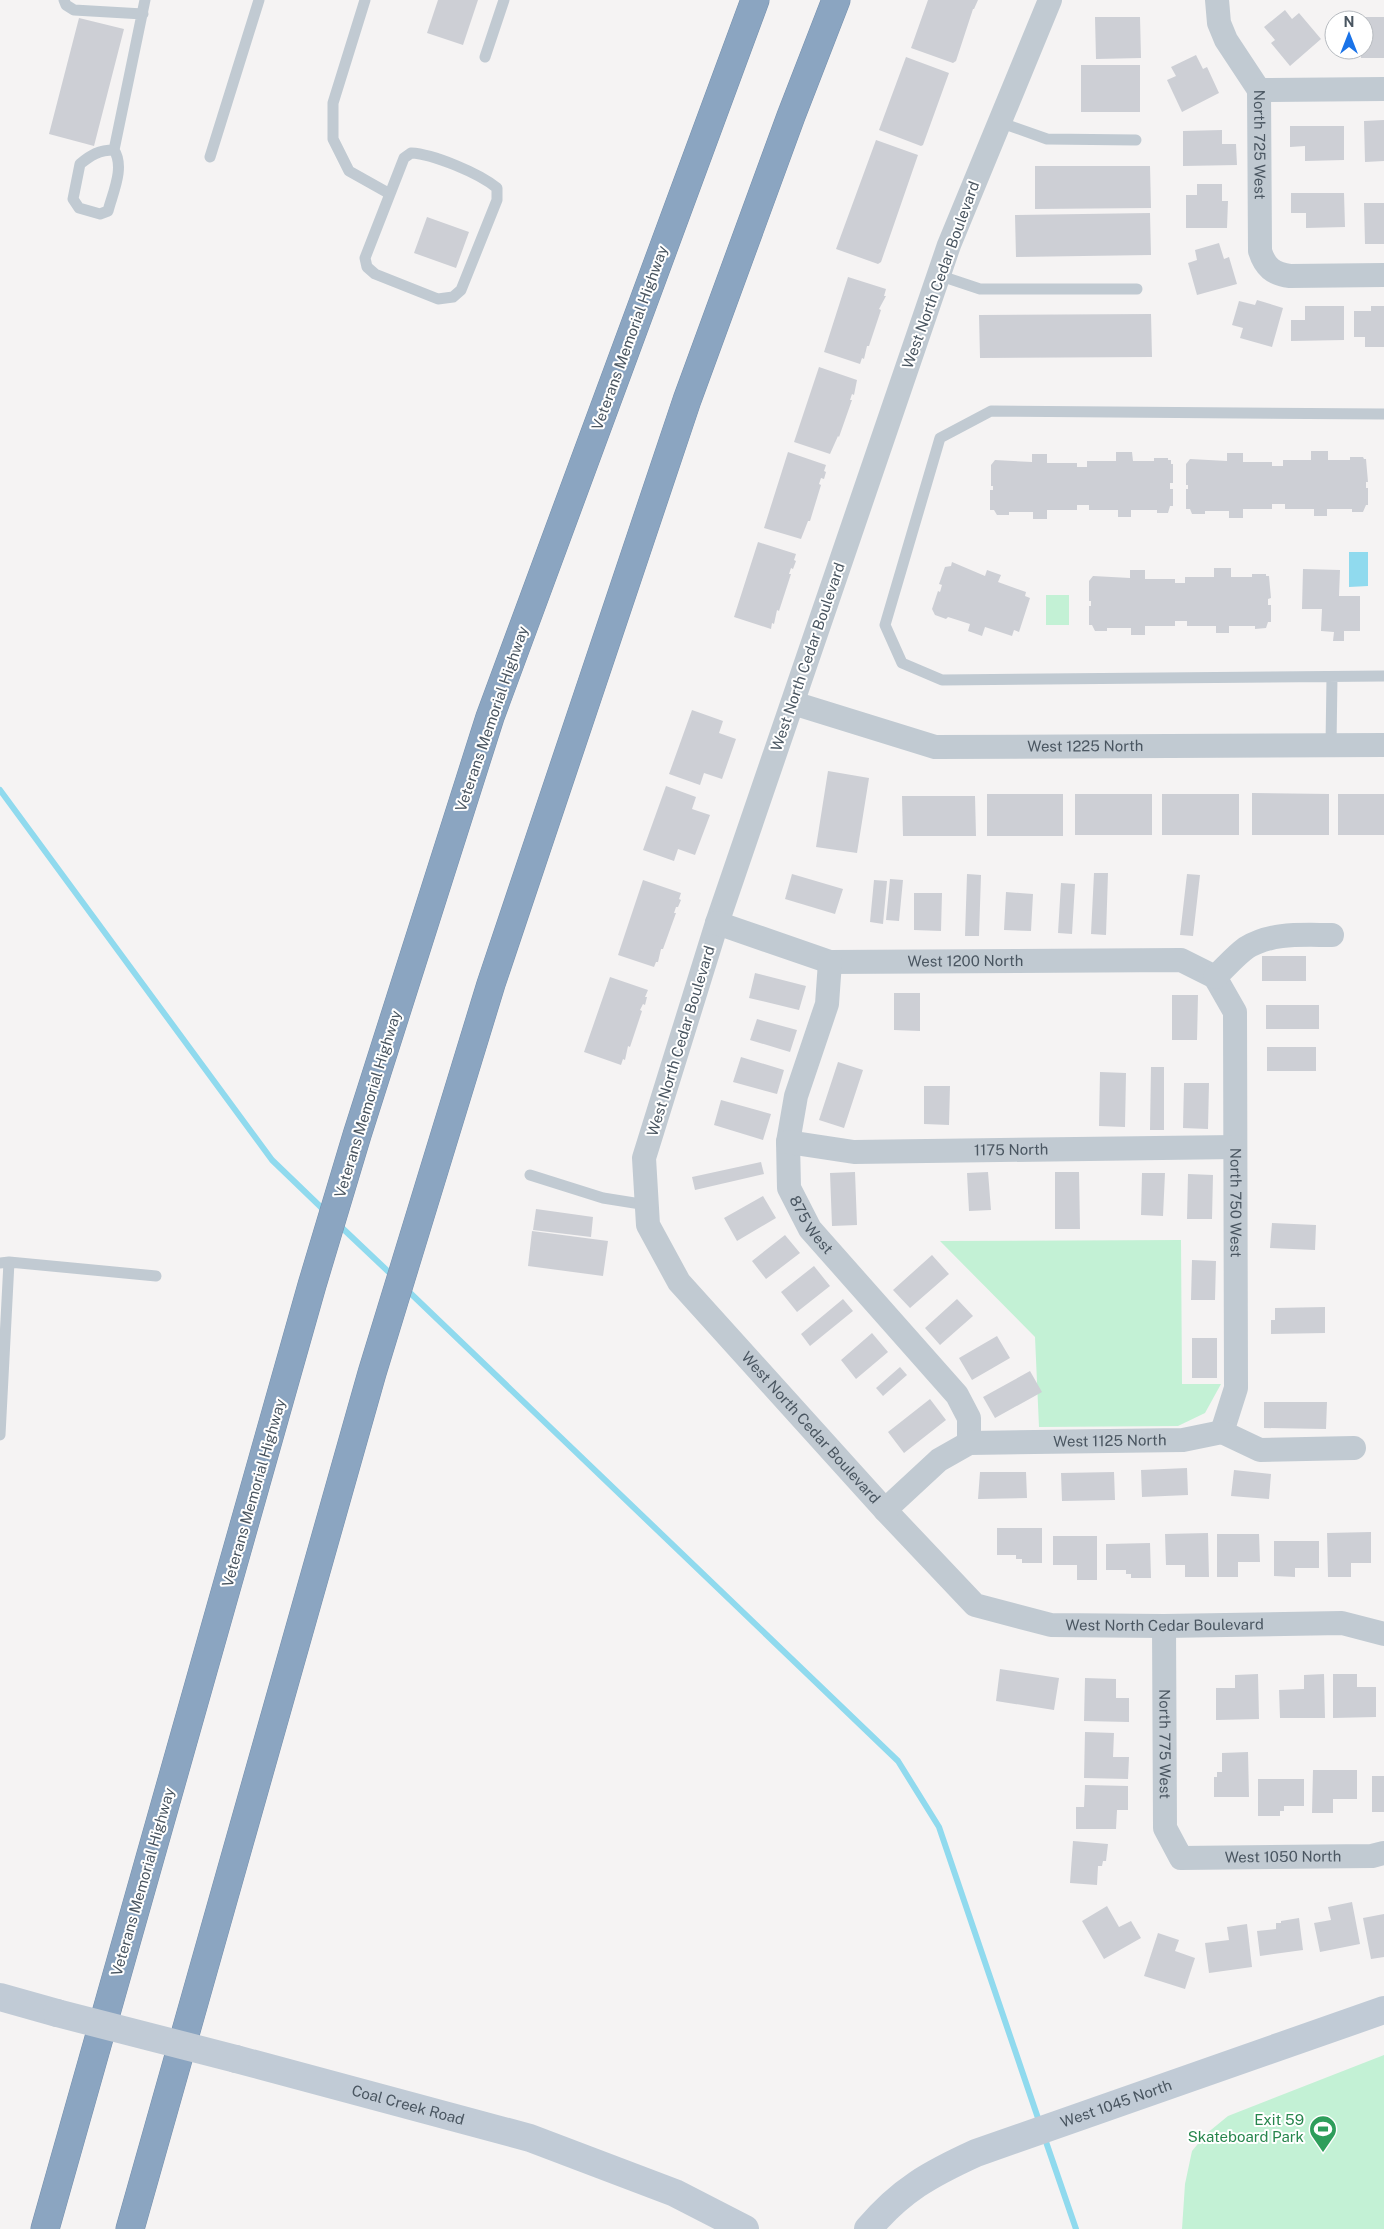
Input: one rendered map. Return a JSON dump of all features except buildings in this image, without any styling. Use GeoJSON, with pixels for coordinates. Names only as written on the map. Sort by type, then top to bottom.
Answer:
{"type":"FeatureCollection","features":[{"type":"Feature","properties":{"kind":"highway","name":"Veterans Memorial Highway"},"geometry":{"type":"LineString","coordinates":[[45,2229],[312,1286],[357,1135],[490,717],[755,0]]}},
{"type":"Feature","properties":{"kind":"highway"},"geometry":{"type":"LineString","coordinates":[[130,2229],[372,1372],[491,984],[687,400],[791,116],[836,0]]}},
{"type":"Feature","properties":{"kind":"main road","name":"Coal Creek Road"},"geometry":{"type":"LineString","coordinates":[[0,1997],[530,2138],[675,2193],[746,2229]]}},
{"type":"Feature","properties":{"kind":"main road","name":"West 1045 North"},"geometry":{"type":"LineString","coordinates":[[868,2229],[899,2197],[915,2184],[976,2153],[1384,2010]]}},
{"type":"Feature","properties":{"kind":"street","name":"West North Cedar Boulevard"},"geometry":{"type":"LineString","coordinates":[[1050,0],[938,275],[717,923],[644,1158],[648,1225],[679,1282],[884,1510],[975,1605],[1052,1625],[1164,1626],[1342,1623],[1384,1634]]}},
{"type":"Feature","properties":{"kind":"street","name":"North 725 West"},"geometry":{"type":"LineString","coordinates":[[1217,0],[1220,23],[1226,40],[1259,90],[1260,251],[1263,261],[1269,269],[1279,274],[1290,276],[1384,275]]}},
{"type":"Feature","properties":{"kind":"street"},"geometry":{"type":"LineString","coordinates":[[1259,90],[1384,89]]}},
{"type":"Feature","properties":{"kind":"street","name":"West 1225 North"},"geometry":{"type":"LineString","coordinates":[[793,703],[935,746],[1384,745]]}},
{"type":"Feature","properties":{"kind":"street","name":"West 1200 North"},"geometry":{"type":"LineString","coordinates":[[717,923],[830,962],[1180,960],[1215,977]]}},
{"type":"Feature","properties":{"kind":"street"},"geometry":{"type":"LineString","coordinates":[[1215,977],[1245,949],[1265,938],[1287,935],[1332,935]]}},
{"type":"Feature","properties":{"kind":"street","name":"875 West"},"geometry":{"type":"LineString","coordinates":[[830,962],[827,1004],[796,1096],[788,1142],[789,1188],[810,1230],[957,1395],[968,1418],[969,1443]]}},
{"type":"Feature","properties":{"kind":"street","name":"North 750 West"},"geometry":{"type":"LineString","coordinates":[[1215,977],[1235,1012],[1236,1388],[1222,1432]]}},
{"type":"Feature","properties":{"kind":"street","name":"1175 North"},"geometry":{"type":"LineString","coordinates":[[788,1142],[854,1152],[1235,1147]]}},
{"type":"Feature","properties":{"kind":"street"},"geometry":{"type":"LineString","coordinates":[[1222,1432],[1260,1450],[1354,1448]]}},
{"type":"Feature","properties":{"kind":"street","name":"West 1125 North"},"geometry":{"type":"LineString","coordinates":[[884,1510],[939,1460],[969,1443],[1184,1440],[1222,1432]]}},
{"type":"Feature","properties":{"kind":"street","name":"North 775 West"},"geometry":{"type":"LineString","coordinates":[[1164,1626],[1165,1828],[1181,1858]]}},
{"type":"Feature","properties":{"kind":"street","name":"West 1050 North"},"geometry":{"type":"LineString","coordinates":[[1181,1858],[1372,1856],[1384,1853]]}},
{"type":"Feature","properties":{"kind":"lane"},"geometry":{"type":"LineString","coordinates":[[64,0],[66,6],[74,10],[143,14]]}},
{"type":"Feature","properties":{"kind":"lane"},"geometry":{"type":"LineString","coordinates":[[114,150],[104,150],[92,154],[80,164],[73,198],[79,208],[100,214],[108,211],[118,175],[119,158],[114,150],[145,0]]}},
{"type":"Feature","properties":{"kind":"lane"},"geometry":{"type":"LineString","coordinates":[[210,157],[259,0]]}},
{"type":"Feature","properties":{"kind":"lane"},"geometry":{"type":"LineString","coordinates":[[365,0],[333,103],[332,138],[350,170],[390,194]]}},
{"type":"Feature","properties":{"kind":"lane"},"geometry":{"type":"LineString","coordinates":[[485,57],[504,0]]}},
{"type":"Feature","properties":{"kind":"lane"},"geometry":{"type":"LineString","coordinates":[[999,122],[1047,139],[1136,140]]}},
{"type":"Feature","properties":{"kind":"lane"},"geometry":{"type":"LineString","coordinates":[[411,153],[423,154],[485,178],[496,188],[497,200],[461,290],[452,297],[438,299],[375,274],[367,267],[365,258],[390,194],[404,158],[411,153]]}},
{"type":"Feature","properties":{"kind":"lane"},"geometry":{"type":"LineString","coordinates":[[938,275],[980,289],[1137,289]]}},
{"type":"Feature","properties":{"kind":"lane"},"geometry":{"type":"LineString","coordinates":[[1384,414],[991,411],[940,438],[885,625],[902,663],[942,680],[1384,676]]}},
{"type":"Feature","properties":{"kind":"lane"},"geometry":{"type":"LineString","coordinates":[[1330,745],[1332,677]]}},
{"type":"Feature","properties":{"kind":"lane"},"geometry":{"type":"LineString","coordinates":[[530,1175],[603,1198],[647,1205]]}},
{"type":"Feature","properties":{"kind":"lane"},"geometry":{"type":"LineString","coordinates":[[0,1435],[5,1263],[156,1276]]}},
{"type":"Feature","properties":{"kind":"green space"},"geometry":{"type":"Polygon","coordinates":[[[1046,595],[1069,595],[1069,625],[1046,625],[1046,595]]]}},
{"type":"Feature","properties":{"kind":"green space"},"geometry":{"type":"Polygon","coordinates":[[[1181,1240],[1182,1384],[1221,1384],[1205,1413],[1178,1426],[1039,1427],[1035,1337],[940,1241],[1181,1240]]]}},
{"type":"Feature","properties":{"kind":"green space"},"geometry":{"type":"Polygon","coordinates":[[[1384,2055],[1384,2229],[1182,2229],[1185,2184],[1192,2151],[1206,2134],[1228,2116],[1384,2055]]]}},
{"type":"Feature","properties":{"kind":"water"},"geometry":{"type":"Polygon","coordinates":[[[1349,552],[1368,552],[1368,586],[1349,587],[1349,552]]]}},
{"type":"Feature","properties":{"kind":"waterway"},"geometry":{"type":"LineString","coordinates":[[0,790],[272,1160],[327,1213]]}},
{"type":"Feature","properties":{"kind":"waterway"},"geometry":{"type":"LineString","coordinates":[[338,1224],[394,1277]]}},
{"type":"Feature","properties":{"kind":"waterway"},"geometry":{"type":"LineString","coordinates":[[405,1288],[898,1761],[939,1827],[1040,2124]]}},
{"type":"Feature","properties":{"kind":"waterway"},"geometry":{"type":"LineString","coordinates":[[1044,2136],[1076,2229]]}},
{"type":"Feature","properties":{"kind":"place","name":"Exit 59 Skateboard Park"},"geometry":{"type":"Point","coordinates":[1323,2153]}}]}
